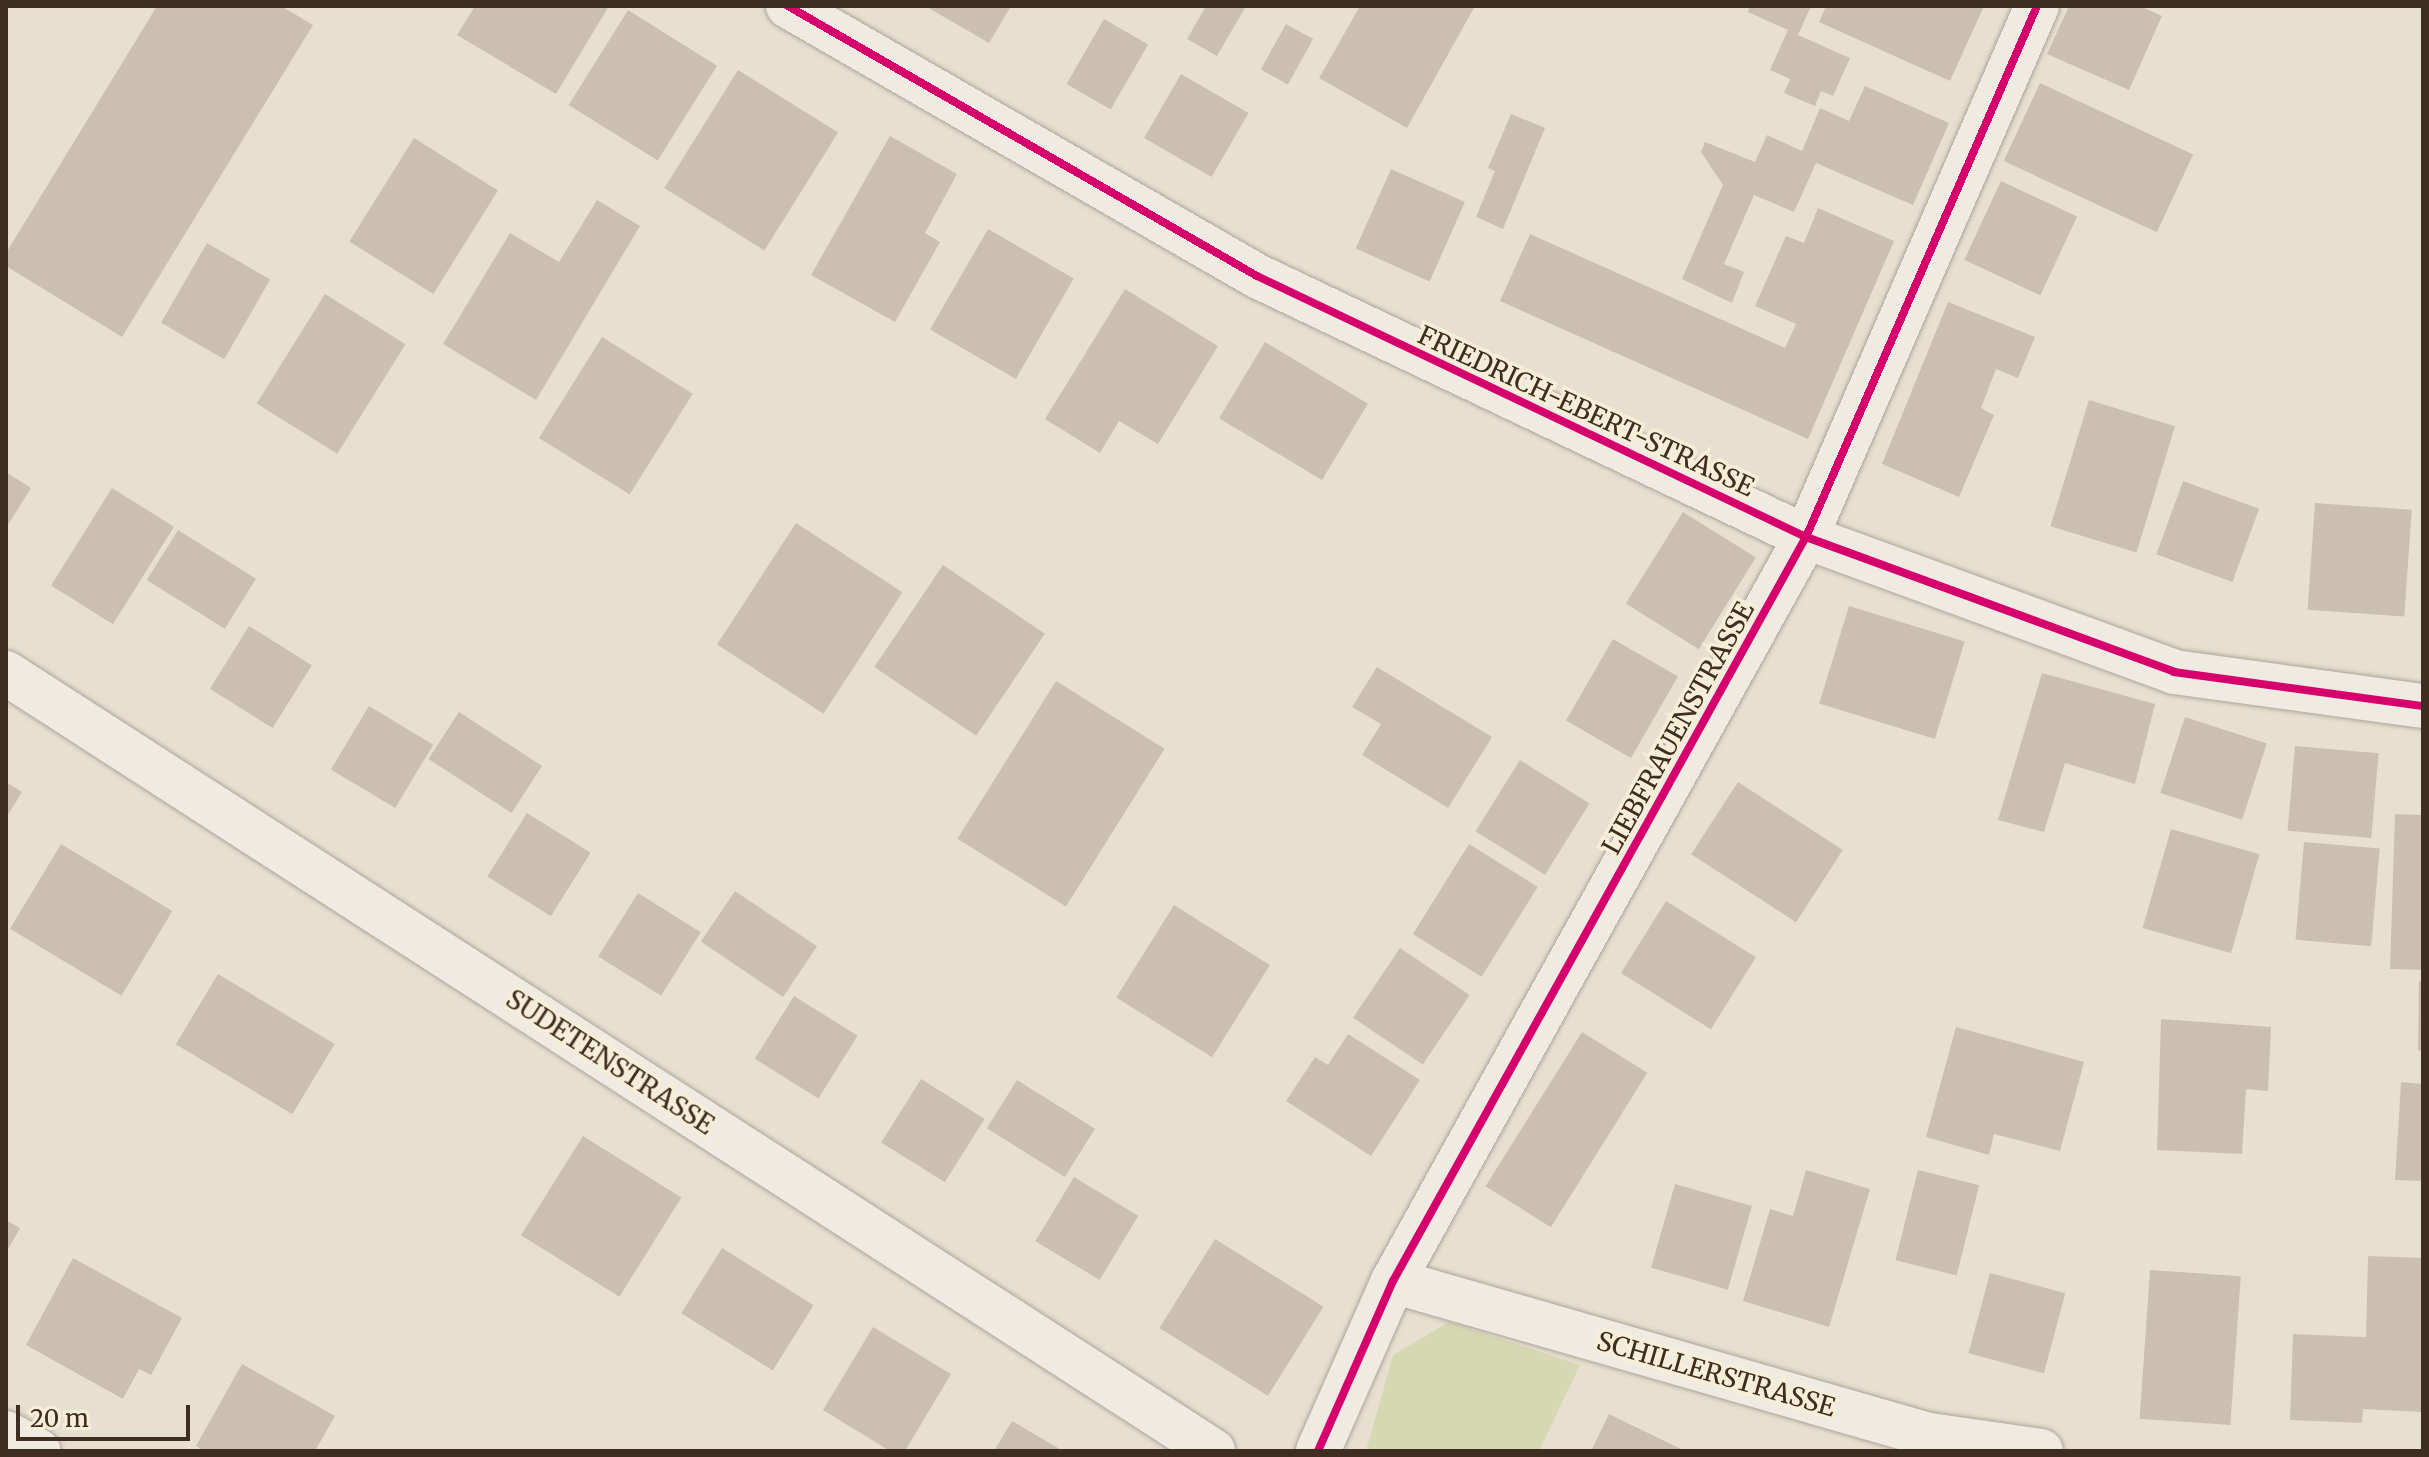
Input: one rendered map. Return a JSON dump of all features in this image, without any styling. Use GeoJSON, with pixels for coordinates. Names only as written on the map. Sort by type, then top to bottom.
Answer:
{"type":"FeatureCollection","features":[{"type":"Feature","properties":{"kind":"street","name":"FRIEDRICH-EBERT-STRASSE"},"geometry":{"type":"LineString","coordinates":[[788,6],[1257,276],[1806,537],[2174,672],[2423,706]]}},
{"type":"Feature","properties":{"kind":"street","name":"LIEBFRAUENSTRASSE"},"geometry":{"type":"LineString","coordinates":[[1318,1451],[1393,1281],[1806,537],[2037,6]]}},
{"type":"Feature","properties":{"kind":"street","name":"SUDETENSTRASSE"},"geometry":{"type":"LineString","coordinates":[[6,673],[1213,1451]]}},
{"type":"Feature","properties":{"kind":"street","name":"SCHILLERSTRASSE"},"geometry":{"type":"LineString","coordinates":[[1393,1281],[1929,1435],[2041,1451]]}},
{"type":"Feature","properties":{"kind":"street"},"geometry":{"type":"LineString","coordinates":[[6,1433],[38,1451]]}},
{"type":"Feature","properties":{"kind":"green space"},"geometry":{"type":"Polygon","coordinates":[[[1449,1322],[1580,1365],[1539,1451],[1366,1451],[1393,1355],[1449,1322]]]}},
{"type":"Feature","properties":{"kind":"building"},"geometry":{"type":"Polygon","coordinates":[[[157,6],[281,6],[313,25],[122,337],[6,266],[6,253],[157,6]]]}},
{"type":"Feature","properties":{"kind":"building"},"geometry":{"type":"Polygon","coordinates":[[[475,6],[609,6],[556,94],[457,35],[475,6]]]}},
{"type":"Feature","properties":{"kind":"building"},"geometry":{"type":"Polygon","coordinates":[[[925,6],[1011,6],[989,43],[925,6]]]}},
{"type":"Feature","properties":{"kind":"building"},"geometry":{"type":"Polygon","coordinates":[[[1206,6],[1246,6],[1217,56],[1187,39],[1206,6]]]}},
{"type":"Feature","properties":{"kind":"building"},"geometry":{"type":"Polygon","coordinates":[[[1360,6],[1475,6],[1407,128],[1319,78],[1360,6]]]}},
{"type":"Feature","properties":{"kind":"building"},"geometry":{"type":"Polygon","coordinates":[[[1750,6],[1811,6],[1798,35],[1850,58],[1833,96],[1821,91],[1815,106],[1784,93],[1790,79],[1770,70],[1788,30],[1748,12],[1750,6]]]}},
{"type":"Feature","properties":{"kind":"building"},"geometry":{"type":"Polygon","coordinates":[[[1826,6],[1984,6],[1950,81],[1819,22],[1826,6]]]}},
{"type":"Feature","properties":{"kind":"building"},"geometry":{"type":"Polygon","coordinates":[[[2069,6],[2140,6],[2162,16],[2129,90],[2047,54],[2069,6]]]}},
{"type":"Feature","properties":{"kind":"building"},"geometry":{"type":"Polygon","coordinates":[[[628,10],[717,66],[658,161],[569,105],[628,10]]]}},
{"type":"Feature","properties":{"kind":"building"},"geometry":{"type":"Polygon","coordinates":[[[1104,19],[1148,44],[1111,109],[1066,84],[1104,19]]]}},
{"type":"Feature","properties":{"kind":"building"},"geometry":{"type":"Polygon","coordinates":[[[1286,24],[1313,39],[1288,85],[1261,69],[1286,24]]]}},
{"type":"Feature","properties":{"kind":"building"},"geometry":{"type":"Polygon","coordinates":[[[738,70],[838,133],[764,250],[664,188],[738,70]]]}},
{"type":"Feature","properties":{"kind":"building"},"geometry":{"type":"Polygon","coordinates":[[[1181,74],[1249,113],[1212,177],[1144,138],[1181,74]]]}},
{"type":"Feature","properties":{"kind":"building"},"geometry":{"type":"Polygon","coordinates":[[[2040,83],[2193,154],[2157,232],[2004,161],[2040,83]]]}},
{"type":"Feature","properties":{"kind":"building"},"geometry":{"type":"Polygon","coordinates":[[[1865,86],[1949,123],[1913,205],[1816,163],[1794,212],[1754,195],[1724,264],[1744,272],[1732,303],[1682,279],[1723,185],[1701,152],[1705,142],[1755,162],[1767,135],[1802,151],[1820,108],[1849,121],[1865,86]]]}},
{"type":"Feature","properties":{"kind":"building"},"geometry":{"type":"Polygon","coordinates":[[[1511,114],[1545,128],[1503,229],[1476,217],[1495,171],[1488,168],[1511,114]]]}},
{"type":"Feature","properties":{"kind":"building"},"geometry":{"type":"Polygon","coordinates":[[[890,136],[957,174],[925,233],[940,242],[895,322],[811,275],[890,136]]]}},
{"type":"Feature","properties":{"kind":"building"},"geometry":{"type":"Polygon","coordinates":[[[414,138],[498,190],[433,294],[349,241],[414,138]]]}},
{"type":"Feature","properties":{"kind":"building"},"geometry":{"type":"Polygon","coordinates":[[[1391,169],[1465,202],[1430,281],[1356,248],[1391,169]]]}},
{"type":"Feature","properties":{"kind":"building"},"geometry":{"type":"Polygon","coordinates":[[[2001,181],[2077,216],[2040,295],[1964,260],[2001,181]]]}},
{"type":"Feature","properties":{"kind":"building"},"geometry":{"type":"Polygon","coordinates":[[[597,200],[640,226],[536,400],[443,344],[510,233],[559,262],[597,200]]]}},
{"type":"Feature","properties":{"kind":"building"},"geometry":{"type":"Polygon","coordinates":[[[1818,208],[1894,241],[1808,439],[1500,301],[1530,234],[1785,348],[1796,324],[1755,306],[1786,236],[1804,243],[1818,208]]]}},
{"type":"Feature","properties":{"kind":"building"},"geometry":{"type":"Polygon","coordinates":[[[988,229],[1074,278],[1016,379],[930,329],[988,229]]]}},
{"type":"Feature","properties":{"kind":"building"},"geometry":{"type":"Polygon","coordinates":[[[207,243],[270,279],[224,359],[161,323],[207,243]]]}},
{"type":"Feature","properties":{"kind":"building"},"geometry":{"type":"Polygon","coordinates":[[[1125,289],[1218,346],[1158,444],[1119,421],[1100,453],[1045,419],[1125,289]]]}},
{"type":"Feature","properties":{"kind":"building"},"geometry":{"type":"Polygon","coordinates":[[[325,294],[406,344],[337,454],[257,403],[325,294]]]}},
{"type":"Feature","properties":{"kind":"building"},"geometry":{"type":"Polygon","coordinates":[[[1948,302],[2035,337],[2018,378],[1996,369],[1981,408],[1994,415],[1959,497],[1882,464],[1948,302]]]}},
{"type":"Feature","properties":{"kind":"building"},"geometry":{"type":"Polygon","coordinates":[[[602,337],[693,394],[630,495],[539,438],[602,337]]]}},
{"type":"Feature","properties":{"kind":"building"},"geometry":{"type":"Polygon","coordinates":[[[1265,342],[1368,404],[1322,480],[1219,418],[1265,342]]]}},
{"type":"Feature","properties":{"kind":"building"},"geometry":{"type":"Polygon","coordinates":[[[2089,400],[2175,426],[2136,553],[2050,526],[2089,400]]]}},
{"type":"Feature","properties":{"kind":"building"},"geometry":{"type":"Polygon","coordinates":[[[6,472],[31,488],[6,528],[6,472]]]}},
{"type":"Feature","properties":{"kind":"building"},"geometry":{"type":"Polygon","coordinates":[[[2183,481],[2259,509],[2232,582],[2156,554],[2183,481]]]}},
{"type":"Feature","properties":{"kind":"building"},"geometry":{"type":"Polygon","coordinates":[[[112,488],[174,527],[113,624],[51,586],[112,488]]]}},
{"type":"Feature","properties":{"kind":"building"},"geometry":{"type":"Polygon","coordinates":[[[2315,503],[2412,510],[2404,617],[2308,610],[2315,503]]]}},
{"type":"Feature","properties":{"kind":"building"},"geometry":{"type":"Polygon","coordinates":[[[1683,512],[1756,558],[1699,649],[1626,604],[1683,512]]]}},
{"type":"Feature","properties":{"kind":"building"},"geometry":{"type":"Polygon","coordinates":[[[796,523],[903,592],[824,714],[717,645],[796,523]]]}},
{"type":"Feature","properties":{"kind":"building"},"geometry":{"type":"Polygon","coordinates":[[[178,530],[256,579],[225,629],[147,580],[178,530]]]}},
{"type":"Feature","properties":{"kind":"building"},"geometry":{"type":"Polygon","coordinates":[[[943,565],[1045,634],[976,736],[874,667],[943,565]]]}},
{"type":"Feature","properties":{"kind":"building"},"geometry":{"type":"Polygon","coordinates":[[[1849,606],[1965,641],[1935,739],[1819,704],[1849,606]]]}},
{"type":"Feature","properties":{"kind":"building"},"geometry":{"type":"Polygon","coordinates":[[[249,626],[312,665],[273,728],[210,689],[249,626]]]}},
{"type":"Feature","properties":{"kind":"building"},"geometry":{"type":"Polygon","coordinates":[[[1613,639],[1678,677],[1631,758],[1566,720],[1613,639]]]}},
{"type":"Feature","properties":{"kind":"building"},"geometry":{"type":"Polygon","coordinates":[[[1377,667],[1492,737],[1448,808],[1362,755],[1381,724],[1352,707],[1377,667]]]}},
{"type":"Feature","properties":{"kind":"building"},"geometry":{"type":"Polygon","coordinates":[[[2042,673],[2155,704],[2135,784],[2065,763],[2044,832],[1998,820],[2042,673]]]}},
{"type":"Feature","properties":{"kind":"building"},"geometry":{"type":"Polygon","coordinates":[[[1056,681],[1165,749],[1066,907],[957,839],[1056,681]]]}},
{"type":"Feature","properties":{"kind":"building"},"geometry":{"type":"Polygon","coordinates":[[[369,706],[433,745],[395,808],[331,769],[369,706]]]}},
{"type":"Feature","properties":{"kind":"building"},"geometry":{"type":"Polygon","coordinates":[[[459,712],[542,766],[512,813],[429,759],[459,712]]]}},
{"type":"Feature","properties":{"kind":"building"},"geometry":{"type":"Polygon","coordinates":[[[2185,717],[2267,744],[2242,820],[2160,793],[2185,717]]]}},
{"type":"Feature","properties":{"kind":"building"},"geometry":{"type":"Polygon","coordinates":[[[2295,746],[2379,753],[2371,838],[2288,831],[2295,746]]]}},
{"type":"Feature","properties":{"kind":"building"},"geometry":{"type":"Polygon","coordinates":[[[1520,760],[1590,803],[1545,875],[1475,831],[1520,760]]]}},
{"type":"Feature","properties":{"kind":"building"},"geometry":{"type":"Polygon","coordinates":[[[6,782],[22,792],[6,818],[6,782]]]}},
{"type":"Feature","properties":{"kind":"building"},"geometry":{"type":"Polygon","coordinates":[[[1738,782],[1843,850],[1796,922],[1691,854],[1738,782]]]}},
{"type":"Feature","properties":{"kind":"building"},"geometry":{"type":"Polygon","coordinates":[[[527,813],[591,853],[551,916],[487,877],[527,813]]]}},
{"type":"Feature","properties":{"kind":"building"},"geometry":{"type":"Polygon","coordinates":[[[2395,814],[2423,815],[2423,970],[2390,969],[2395,814]]]}},
{"type":"Feature","properties":{"kind":"building"},"geometry":{"type":"Polygon","coordinates":[[[2171,829],[2259,854],[2231,953],[2143,928],[2171,829]]]}},
{"type":"Feature","properties":{"kind":"building"},"geometry":{"type":"Polygon","coordinates":[[[2304,842],[2380,849],[2371,946],[2295,940],[2304,842]]]}},
{"type":"Feature","properties":{"kind":"building"},"geometry":{"type":"Polygon","coordinates":[[[61,844],[172,911],[121,996],[10,929],[61,844]]]}},
{"type":"Feature","properties":{"kind":"building"},"geometry":{"type":"Polygon","coordinates":[[[1469,844],[1538,887],[1482,977],[1413,934],[1469,844]]]}},
{"type":"Feature","properties":{"kind":"building"},"geometry":{"type":"Polygon","coordinates":[[[735,891],[817,946],[783,997],[701,942],[735,891]]]}},
{"type":"Feature","properties":{"kind":"building"},"geometry":{"type":"Polygon","coordinates":[[[638,893],[701,932],[661,996],[598,957],[638,893]]]}},
{"type":"Feature","properties":{"kind":"building"},"geometry":{"type":"Polygon","coordinates":[[[1666,901],[1756,957],[1711,1029],[1621,973],[1666,901]]]}},
{"type":"Feature","properties":{"kind":"building"},"geometry":{"type":"Polygon","coordinates":[[[1174,905],[1270,965],[1212,1057],[1116,997],[1174,905]]]}},
{"type":"Feature","properties":{"kind":"building"},"geometry":{"type":"Polygon","coordinates":[[[1400,948],[1470,995],[1423,1065],[1353,1018],[1400,948]]]}},
{"type":"Feature","properties":{"kind":"building"},"geometry":{"type":"Polygon","coordinates":[[[218,974],[335,1044],[292,1114],[176,1044],[218,974]]]}},
{"type":"Feature","properties":{"kind":"building"},"geometry":{"type":"Polygon","coordinates":[[[2419,981],[2423,981],[2423,1051],[2418,1050],[2419,981]]]}},
{"type":"Feature","properties":{"kind":"building"},"geometry":{"type":"Polygon","coordinates":[[[794,996],[858,1036],[818,1098],[755,1059],[794,996]]]}},
{"type":"Feature","properties":{"kind":"building"},"geometry":{"type":"Polygon","coordinates":[[[2161,1019],[2271,1027],[2268,1091],[2246,1089],[2242,1154],[2157,1150],[2161,1019]]]}},
{"type":"Feature","properties":{"kind":"building"},"geometry":{"type":"Polygon","coordinates":[[[1956,1027],[2084,1062],[2060,1151],[1994,1134],[1989,1155],[1926,1137],[1956,1027]]]}},
{"type":"Feature","properties":{"kind":"building"},"geometry":{"type":"Polygon","coordinates":[[[1582,1032],[1647,1073],[1551,1227],[1486,1186],[1582,1032]]]}},
{"type":"Feature","properties":{"kind":"building"},"geometry":{"type":"Polygon","coordinates":[[[1348,1034],[1420,1080],[1371,1156],[1286,1101],[1315,1057],[1328,1065],[1348,1034]]]}},
{"type":"Feature","properties":{"kind":"building"},"geometry":{"type":"Polygon","coordinates":[[[921,1079],[985,1119],[945,1182],[881,1143],[921,1079]]]}},
{"type":"Feature","properties":{"kind":"building"},"geometry":{"type":"Polygon","coordinates":[[[1017,1080],[1095,1129],[1065,1177],[987,1128],[1017,1080]]]}},
{"type":"Feature","properties":{"kind":"building"},"geometry":{"type":"Polygon","coordinates":[[[2401,1082],[2423,1084],[2423,1181],[2395,1180],[2401,1082]]]}},
{"type":"Feature","properties":{"kind":"building"},"geometry":{"type":"Polygon","coordinates":[[[583,1136],[681,1197],[619,1297],[521,1235],[583,1136]]]}},
{"type":"Feature","properties":{"kind":"building"},"geometry":{"type":"Polygon","coordinates":[[[1806,1170],[1870,1189],[1829,1327],[1743,1301],[1770,1209],[1793,1216],[1806,1170]]]}},
{"type":"Feature","properties":{"kind":"building"},"geometry":{"type":"Polygon","coordinates":[[[1918,1170],[1979,1185],[1957,1275],[1896,1260],[1918,1170]]]}},
{"type":"Feature","properties":{"kind":"building"},"geometry":{"type":"Polygon","coordinates":[[[1074,1177],[1138,1216],[1100,1280],[1035,1241],[1074,1177]]]}},
{"type":"Feature","properties":{"kind":"building"},"geometry":{"type":"Polygon","coordinates":[[[1675,1184],[1752,1206],[1728,1290],[1651,1268],[1675,1184]]]}},
{"type":"Feature","properties":{"kind":"building"},"geometry":{"type":"Polygon","coordinates":[[[6,1220],[20,1228],[6,1253],[6,1220]]]}},
{"type":"Feature","properties":{"kind":"building"},"geometry":{"type":"Polygon","coordinates":[[[1215,1239],[1324,1307],[1268,1396],[1159,1328],[1215,1239]]]}},
{"type":"Feature","properties":{"kind":"building"},"geometry":{"type":"Polygon","coordinates":[[[722,1248],[814,1305],[773,1371],[681,1313],[722,1248]]]}},
{"type":"Feature","properties":{"kind":"building"},"geometry":{"type":"Polygon","coordinates":[[[2368,1256],[2423,1258],[2423,1412],[2363,1409],[2362,1423],[2290,1420],[2293,1334],[2366,1337],[2368,1256]]]}},
{"type":"Feature","properties":{"kind":"building"},"geometry":{"type":"Polygon","coordinates":[[[73,1258],[182,1318],[151,1375],[139,1369],[123,1399],[26,1345],[73,1258]]]}},
{"type":"Feature","properties":{"kind":"building"},"geometry":{"type":"Polygon","coordinates":[[[2150,1270],[2241,1276],[2230,1425],[2140,1419],[2150,1270]]]}},
{"type":"Feature","properties":{"kind":"building"},"geometry":{"type":"Polygon","coordinates":[[[1990,1273],[2065,1293],[2044,1373],[1969,1353],[1990,1273]]]}},
{"type":"Feature","properties":{"kind":"building"},"geometry":{"type":"Polygon","coordinates":[[[873,1327],[951,1374],[905,1451],[890,1451],[823,1410],[873,1327]]]}},
{"type":"Feature","properties":{"kind":"building"},"geometry":{"type":"Polygon","coordinates":[[[242,1364],[335,1416],[315,1451],[205,1451],[196,1446],[242,1364]]]}},
{"type":"Feature","properties":{"kind":"building"},"geometry":{"type":"Polygon","coordinates":[[[1609,1414],[1685,1451],[1591,1451],[1609,1414]]]}},
{"type":"Feature","properties":{"kind":"building"},"geometry":{"type":"Polygon","coordinates":[[[1012,1421],[1063,1451],[994,1451],[1012,1421]]]}},
{"type":"Feature","properties":{"kind":"cycle path"},"geometry":{"type":"LineString","coordinates":[[788,6],[1257,276],[1806,537],[2174,672],[2423,706]]}},
{"type":"Feature","properties":{"kind":"cycle path"},"geometry":{"type":"LineString","coordinates":[[1318,1451],[1393,1281],[1806,537],[2037,6]]}}]}
